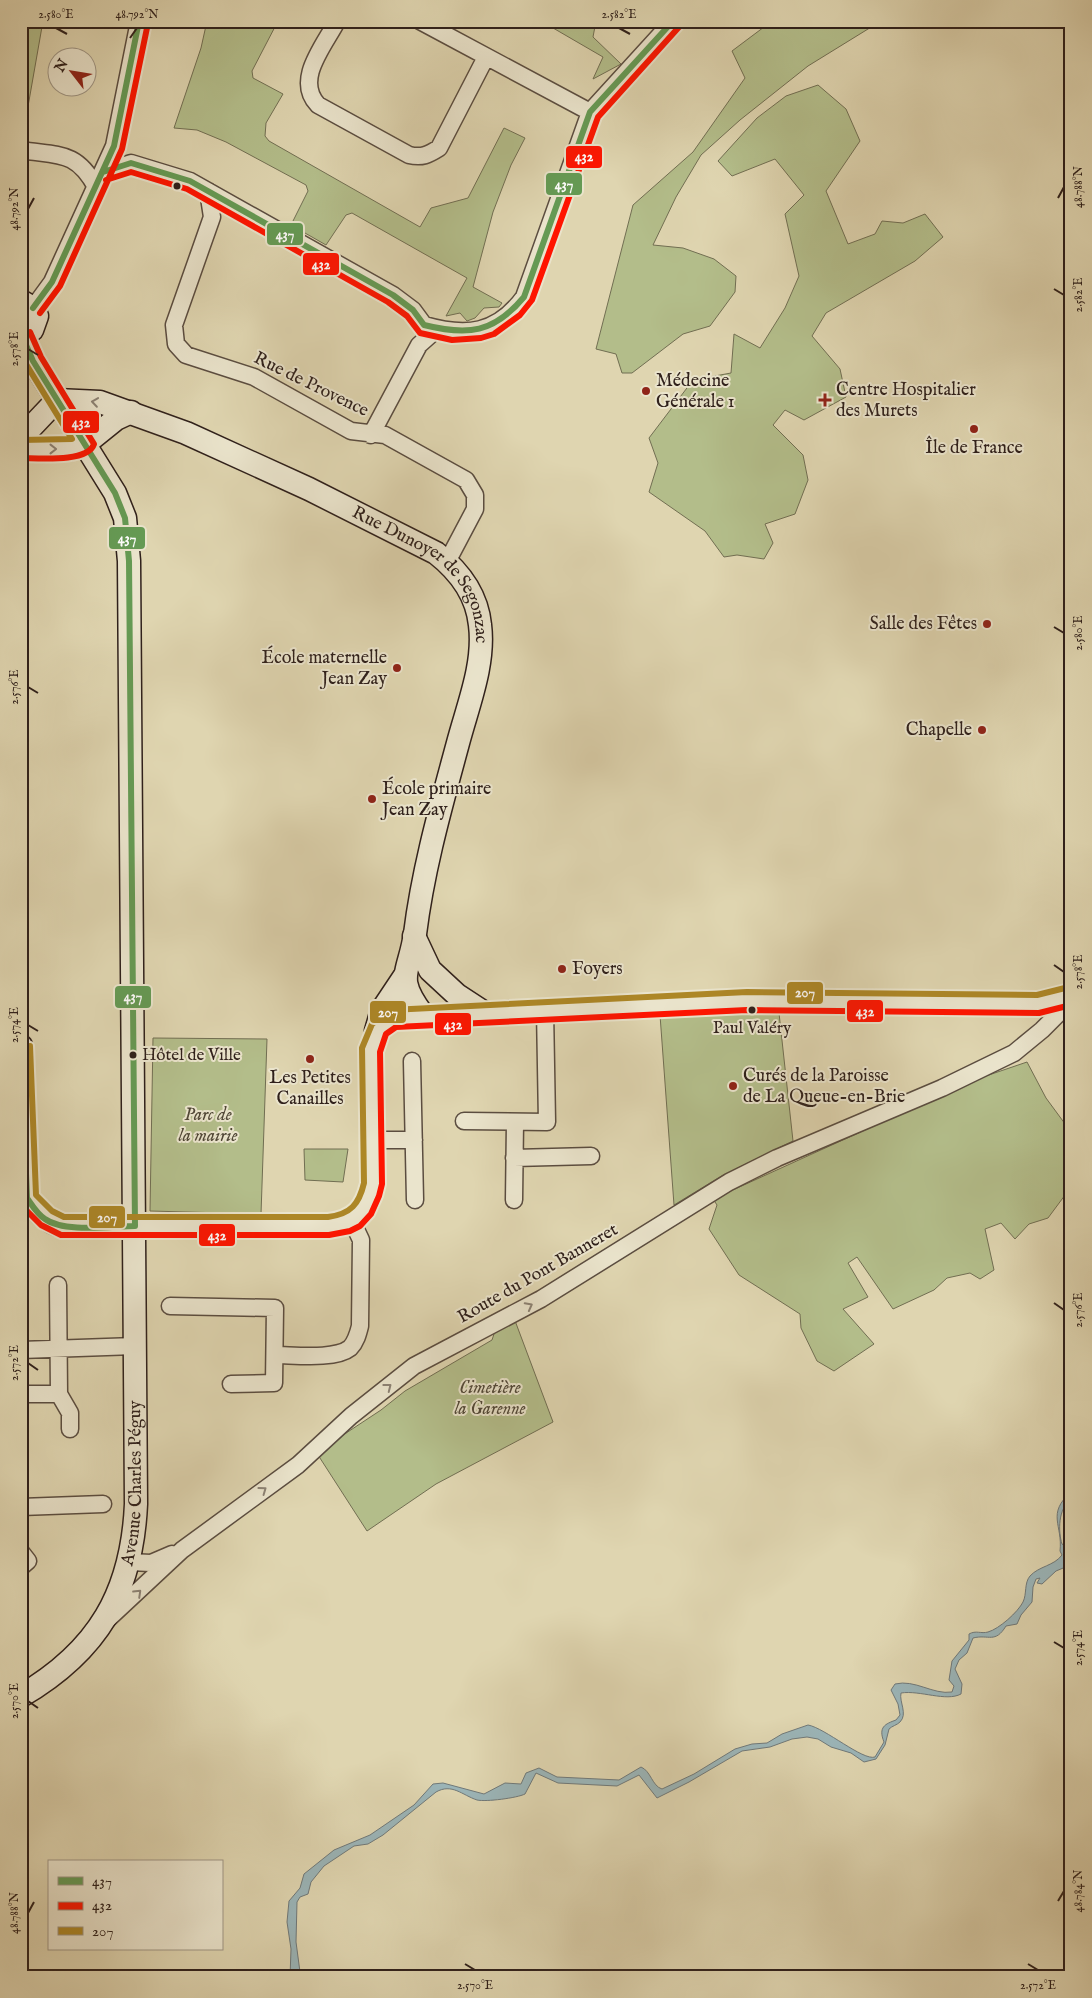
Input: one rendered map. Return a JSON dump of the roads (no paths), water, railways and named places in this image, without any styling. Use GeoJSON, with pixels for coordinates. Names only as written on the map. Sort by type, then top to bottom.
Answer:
{"type":"FeatureCollection","features":[{"type":"Feature","properties":{"kind":"street"},"geometry":{"type":"LineString","coordinates":[[22,336],[28,334],[35,326],[37,316],[27,304],[52,282],[114,146],[139,21]]}},
{"type":"Feature","properties":{"kind":"street"},"geometry":{"type":"LineString","coordinates":[[337,21],[308,78],[311,98],[325,109],[409,155],[427,156],[439,148],[486,57]]}},
{"type":"Feature","properties":{"kind":"street"},"geometry":{"type":"LineString","coordinates":[[420,21],[590,112]]}},
{"type":"Feature","properties":{"kind":"street"},"geometry":{"type":"LineString","coordinates":[[114,146],[131,162],[185,179],[235,205],[393,296],[413,310],[424,325],[461,331],[486,328],[501,322],[514,311],[524,297],[590,112],[673,21]]}},
{"type":"Feature","properties":{"kind":"street"},"geometry":{"type":"LineString","coordinates":[[21,150],[75,159],[89,174],[100,179]]}},
{"type":"Feature","properties":{"kind":"street"},"geometry":{"type":"LineString","coordinates":[[100,179],[131,162]]}},
{"type":"Feature","properties":{"kind":"street","name":"Rue de Provence"},"geometry":{"type":"LineString","coordinates":[[208,191],[212,217],[174,325],[174,338],[179,349],[191,358],[254,378],[351,431],[371,435],[379,433],[385,435],[466,480],[472,487],[476,502],[475,509],[447,562]]}},
{"type":"Feature","properties":{"kind":"street"},"geometry":{"type":"LineString","coordinates":[[212,217],[235,205]]}},
{"type":"Feature","properties":{"kind":"street"},"geometry":{"type":"LineString","coordinates":[[371,435],[419,345],[437,328]]}},
{"type":"Feature","properties":{"kind":"street","name":"Avenue Charles Péguy"},"geometry":{"type":"LineString","coordinates":[[21,1696],[62,1668],[85,1645],[101,1625],[113,1602],[129,1562],[133,1544],[136,1504],[129,561],[124,518],[118,501],[33,361],[22,336]]}},
{"type":"Feature","properties":{"kind":"street"},"geometry":{"type":"LineString","coordinates":[[21,438],[57,400]]}},
{"type":"Feature","properties":{"kind":"street","name":"Rue Dunoyer de Segonzac"},"geometry":{"type":"LineString","coordinates":[[57,400],[100,402],[131,412],[238,455],[436,553],[459,575],[474,599],[482,642],[480,660],[424,875],[414,936],[404,977]]}},
{"type":"Feature","properties":{"kind":"street"},"geometry":{"type":"LineString","coordinates":[[21,449],[70,448],[85,444],[116,419],[131,412]]}},
{"type":"Feature","properties":{"kind":"street"},"geometry":{"type":"LineString","coordinates":[[414,936],[430,970],[457,995],[482,1012]]}},
{"type":"Feature","properties":{"kind":"street"},"geometry":{"type":"LineString","coordinates":[[423,1015],[429,998],[430,970]]}},
{"type":"Feature","properties":{"kind":"street"},"geometry":{"type":"LineString","coordinates":[[404,977],[410,997],[423,1015]]}},
{"type":"Feature","properties":{"kind":"street"},"geometry":{"type":"LineString","coordinates":[[21,1046],[27,1198],[40,1215],[50,1222],[62,1226],[343,1225],[364,1212],[371,1195],[373,1184],[371,1050],[382,1010],[404,977]]}},
{"type":"Feature","properties":{"kind":"street"},"geometry":{"type":"LineString","coordinates":[[374,1040],[379,1029],[393,1018],[423,1015],[747,1001],[1038,1004],[1071,996]]}},
{"type":"Feature","properties":{"kind":"street","name":"Route du Pont Banneret"},"geometry":{"type":"LineString","coordinates":[[101,1625],[119,1612],[182,1550],[298,1465],[351,1416],[414,1366],[541,1300],[729,1182],[777,1158],[942,1088],[1014,1053],[1042,1030],[1071,1001]]}},
{"type":"Feature","properties":{"kind":"street"},"geometry":{"type":"LineString","coordinates":[[1038,1004],[1046,1012],[1042,1030]]}},
{"type":"Feature","properties":{"kind":"street"},"geometry":{"type":"LineString","coordinates":[[464,1122],[547,1122],[545,1010]]}},
{"type":"Feature","properties":{"kind":"street"},"geometry":{"type":"LineString","coordinates":[[412,1061],[415,1200]]}},
{"type":"Feature","properties":{"kind":"street"},"geometry":{"type":"LineString","coordinates":[[514,1200],[515,1122]]}},
{"type":"Feature","properties":{"kind":"street"},"geometry":{"type":"LineString","coordinates":[[372,1140],[414,1140]]}},
{"type":"Feature","properties":{"kind":"street"},"geometry":{"type":"LineString","coordinates":[[514,1158],[590,1156]]}},
{"type":"Feature","properties":{"kind":"street"},"geometry":{"type":"LineString","coordinates":[[275,1355],[338,1354],[350,1348],[357,1337],[360,1326],[361,1240],[352,1221]]}},
{"type":"Feature","properties":{"kind":"street"},"geometry":{"type":"LineString","coordinates":[[58,1285],[59,1394],[70,1413],[70,1429]]}},
{"type":"Feature","properties":{"kind":"street"},"geometry":{"type":"LineString","coordinates":[[170,1306],[274,1308],[274,1383],[231,1384]]}},
{"type":"Feature","properties":{"kind":"street"},"geometry":{"type":"LineString","coordinates":[[21,1350],[135,1346]]}},
{"type":"Feature","properties":{"kind":"street"},"geometry":{"type":"LineString","coordinates":[[21,1394],[59,1394]]}},
{"type":"Feature","properties":{"kind":"street"},"geometry":{"type":"LineString","coordinates":[[21,1507],[103,1504]]}},
{"type":"Feature","properties":{"kind":"street"},"geometry":{"type":"LineString","coordinates":[[129,1562],[152,1563],[182,1550]]}},
{"type":"Feature","properties":{"kind":"street"},"geometry":{"type":"LineString","coordinates":[[21,1552],[28,1561],[21,1567]]}},
{"type":"Feature","properties":{"kind":"water"},"geometry":{"type":"Polygon","coordinates":[[[1071,1492],[1071,1501],[1061,1514],[1060,1520],[1062,1544],[1071,1550],[1068,1566],[1056,1571],[1042,1584],[1037,1583],[1040,1578],[1036,1579],[1033,1587],[1032,1602],[1021,1615],[1017,1624],[1006,1626],[995,1637],[973,1638],[967,1653],[959,1660],[955,1669],[962,1684],[961,1694],[948,1697],[901,1693],[902,1719],[889,1729],[885,1745],[876,1759],[864,1762],[851,1753],[831,1747],[818,1739],[807,1737],[792,1739],[770,1747],[742,1751],[657,1798],[639,1775],[617,1786],[558,1783],[536,1773],[525,1794],[494,1800],[477,1800],[452,1789],[436,1792],[383,1835],[368,1844],[354,1846],[324,1866],[311,1882],[308,1894],[300,1897],[297,1902],[296,1942],[300,1972],[299,1977],[290,1977],[291,1949],[287,1922],[289,1901],[300,1888],[304,1874],[334,1850],[370,1835],[414,1805],[433,1784],[443,1783],[484,1794],[505,1783],[521,1784],[526,1773],[539,1768],[557,1777],[619,1780],[641,1767],[656,1785],[662,1789],[694,1774],[735,1749],[752,1744],[767,1743],[782,1734],[808,1725],[815,1727],[862,1754],[875,1757],[884,1742],[882,1730],[900,1715],[898,1704],[891,1690],[895,1684],[910,1684],[938,1691],[952,1692],[954,1686],[949,1680],[952,1661],[969,1640],[969,1634],[988,1632],[1008,1620],[1023,1602],[1030,1576],[1055,1562],[1062,1555],[1060,1551],[1057,1513],[1063,1500],[1071,1492]]]}},
{"type":"Feature","properties":{"kind":"place","name":"Médecine Générale 1"},"geometry":{"type":"Point","coordinates":[646,391]}},
{"type":"Feature","properties":{"kind":"place","name":"Centre Hospitalier des Murets"},"geometry":{"type":"Point","coordinates":[825,400]}},
{"type":"Feature","properties":{"kind":"place","name":"Île de France"},"geometry":{"type":"Point","coordinates":[974,429]}},
{"type":"Feature","properties":{"kind":"place","name":"Salle des Fêtes"},"geometry":{"type":"Point","coordinates":[987,624]}},
{"type":"Feature","properties":{"kind":"place","name":"École maternelle Jean Zay"},"geometry":{"type":"Point","coordinates":[397,668]}},
{"type":"Feature","properties":{"kind":"place","name":"Chapelle"},"geometry":{"type":"Point","coordinates":[982,730]}},
{"type":"Feature","properties":{"kind":"place","name":"École primaire Jean Zay"},"geometry":{"type":"Point","coordinates":[372,799]}},
{"type":"Feature","properties":{"kind":"place","name":"Foyers"},"geometry":{"type":"Point","coordinates":[562,969]}},
{"type":"Feature","properties":{"kind":"place","name":"Paul Valéry"},"geometry":{"type":"Point","coordinates":[752,1010]}},
{"type":"Feature","properties":{"kind":"place","name":"Hôtel de Ville"},"geometry":{"type":"Point","coordinates":[133,1055]}},
{"type":"Feature","properties":{"kind":"place","name":"Les Petites Canailles"},"geometry":{"type":"Point","coordinates":[310,1059]}},
{"type":"Feature","properties":{"kind":"place","name":"Curés de la Paroisse de La Queue-en-Brie"},"geometry":{"type":"Point","coordinates":[733,1086]}},
{"type":"Feature","properties":{"kind":"park label","name":"Parc de la mairie"},"geometry":{"type":"Point","coordinates":[208,1125]}},
{"type":"Feature","properties":{"kind":"park label","name":"Cimetière la Garenne"},"geometry":{"type":"Point","coordinates":[490,1398]}}]}
